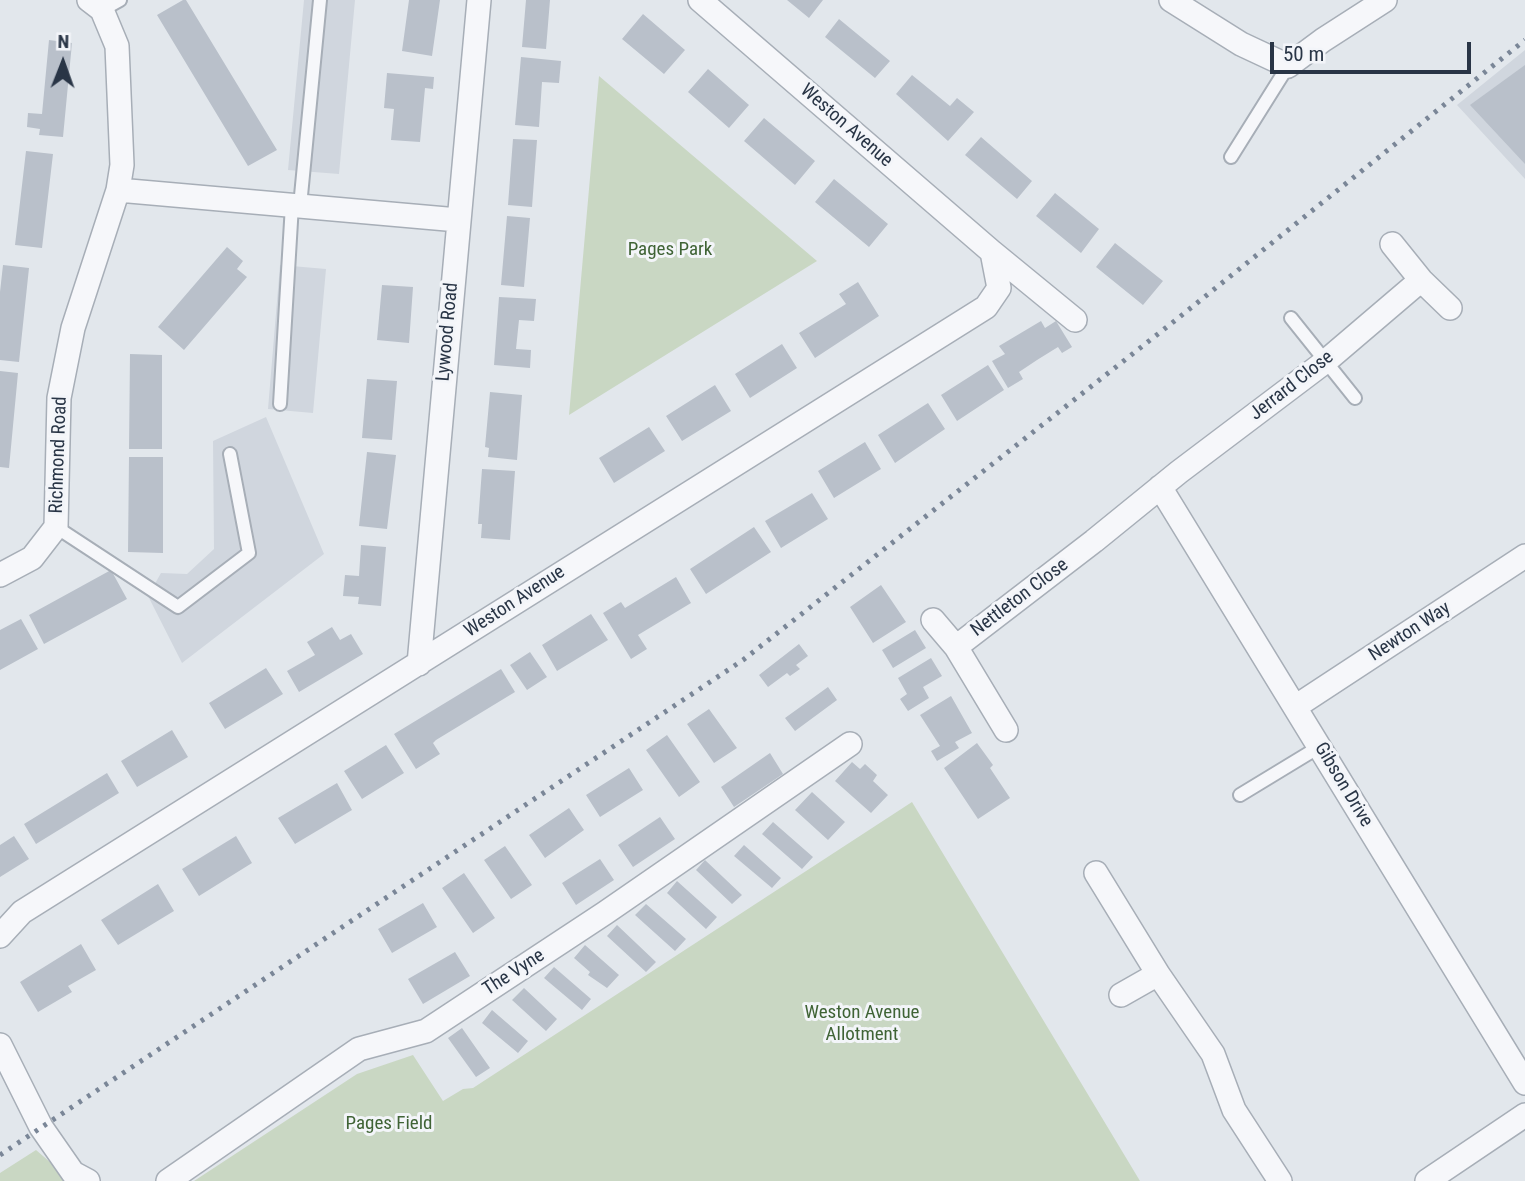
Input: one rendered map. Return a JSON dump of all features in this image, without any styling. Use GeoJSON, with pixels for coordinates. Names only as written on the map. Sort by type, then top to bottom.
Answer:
{"type":"FeatureCollection","features":[{"type":"Feature","properties":{"kind":"street","name":"Lywood Road"},"geometry":{"type":"LineString","coordinates":[[419,664],[479,0]]}},
{"type":"Feature","properties":{"kind":"street","name":"Weston Avenue"},"geometry":{"type":"LineString","coordinates":[[701,0],[992,253],[1075,320]]}},
{"type":"Feature","properties":{"kind":"street"},"geometry":{"type":"LineString","coordinates":[[1171,0],[1241,44],[1288,66],[1374,3]]}},
{"type":"Feature","properties":{"kind":"street","name":"Richmond Road"},"geometry":{"type":"LineString","coordinates":[[0,575],[32,558],[56,527],[59,398],[73,328],[118,190],[122,165],[117,46],[104,3]]}},
{"type":"Feature","properties":{"kind":"street"},"geometry":{"type":"LineString","coordinates":[[118,190],[458,220]]}},
{"type":"Feature","properties":{"kind":"street"},"geometry":{"type":"LineString","coordinates":[[1392,244],[1421,280],[1450,308]]}},
{"type":"Feature","properties":{"kind":"street","name":"Weston Avenue"},"geometry":{"type":"LineString","coordinates":[[0,936],[22,912],[986,307],[999,288],[992,253]]}},
{"type":"Feature","properties":{"kind":"street","name":"Jerrard Close"},"geometry":{"type":"LineString","coordinates":[[1160,487],[1326,361],[1421,280]]}},
{"type":"Feature","properties":{"kind":"street","name":"Nettleton Close"},"geometry":{"type":"LineString","coordinates":[[1006,730],[956,647],[1160,487]]}},
{"type":"Feature","properties":{"kind":"street","name":"Gibson Drive"},"geometry":{"type":"LineString","coordinates":[[1160,487],[1525,1083]]}},
{"type":"Feature","properties":{"kind":"street","name":"Newton Way"},"geometry":{"type":"LineString","coordinates":[[1295,707],[1521,567]]}},
{"type":"Feature","properties":{"kind":"street"},"geometry":{"type":"LineString","coordinates":[[933,620],[956,647]]}},
{"type":"Feature","properties":{"kind":"street","name":"The Vyne"},"geometry":{"type":"LineString","coordinates":[[168,1181],[359,1049],[426,1031],[605,913],[850,744]]}},
{"type":"Feature","properties":{"kind":"street"},"geometry":{"type":"LineString","coordinates":[[1097,873],[1158,974],[1213,1054],[1234,1111],[1280,1181]]}},
{"type":"Feature","properties":{"kind":"street"},"geometry":{"type":"LineString","coordinates":[[1121,995],[1158,974]]}},
{"type":"Feature","properties":{"kind":"street"},"geometry":{"type":"LineString","coordinates":[[0,1045],[41,1127],[73,1173],[88,1181]]}},
{"type":"Feature","properties":{"kind":"street"},"geometry":{"type":"LineString","coordinates":[[1427,1181],[1525,1115]]}},
{"type":"Feature","properties":{"kind":"lane"},"geometry":{"type":"LineString","coordinates":[[280,404],[296,206],[320,0]]}},
{"type":"Feature","properties":{"kind":"lane"},"geometry":{"type":"LineString","coordinates":[[1231,157],[1288,66]]}},
{"type":"Feature","properties":{"kind":"lane"},"geometry":{"type":"LineString","coordinates":[[1291,318],[1355,398]]}},
{"type":"Feature","properties":{"kind":"lane"},"geometry":{"type":"LineString","coordinates":[[56,527],[178,607],[249,553],[230,454]]}},
{"type":"Feature","properties":{"kind":"lane"},"geometry":{"type":"LineString","coordinates":[[1240,795],[1320,747]]}},
{"type":"Feature","properties":{"kind":"shaded area"},"geometry":{"type":"Polygon","coordinates":[[[304,0],[355,0],[339,174],[288,170],[304,0]]]}},
{"type":"Feature","properties":{"kind":"shaded area"},"geometry":{"type":"Polygon","coordinates":[[[1525,50],[1525,179],[1457,105],[1525,50]]]}},
{"type":"Feature","properties":{"kind":"shaded area"},"geometry":{"type":"Polygon","coordinates":[[[280,265],[326,269],[313,413],[268,409],[280,265]]]}},
{"type":"Feature","properties":{"kind":"shaded area"},"geometry":{"type":"Polygon","coordinates":[[[266,417],[324,554],[182,663],[148,596],[161,573],[187,574],[214,549],[213,441],[266,417]]]}},
{"type":"Feature","properties":{"kind":"green space","name":"Pages Park"},"geometry":{"type":"Polygon","coordinates":[[[599,76],[817,261],[569,415],[599,76]]]}},
{"type":"Feature","properties":{"kind":"green space","name":"Weston Avenue Allotment"},"geometry":{"type":"Polygon","coordinates":[[[912,802],[1140,1181],[194,1181],[357,1074],[413,1055],[443,1101],[463,1089],[473,1088],[912,802]]]}},
{"type":"Feature","properties":{"kind":"green space"},"geometry":{"type":"Polygon","coordinates":[[[36,1150],[72,1181],[0,1181],[0,1173],[36,1150]]]}},
{"type":"Feature","properties":{"kind":"building"},"geometry":{"type":"Polygon","coordinates":[[[186,0],[277,150],[248,166],[157,15],[186,0]]]}},
{"type":"Feature","properties":{"kind":"building"},"geometry":{"type":"Polygon","coordinates":[[[409,0],[440,0],[432,56],[402,51],[409,0]]]}},
{"type":"Feature","properties":{"kind":"building"},"geometry":{"type":"Polygon","coordinates":[[[526,0],[550,0],[546,49],[522,47],[526,0]]]}},
{"type":"Feature","properties":{"kind":"building"},"geometry":{"type":"Polygon","coordinates":[[[787,0],[823,0],[809,18],[787,0]]]}},
{"type":"Feature","properties":{"kind":"building"},"geometry":{"type":"Polygon","coordinates":[[[643,14],[685,50],[664,74],[622,39],[643,14]]]}},
{"type":"Feature","properties":{"kind":"building"},"geometry":{"type":"Polygon","coordinates":[[[839,19],[890,61],[875,78],[825,37],[839,19]]]}},
{"type":"Feature","properties":{"kind":"building"},"geometry":{"type":"Polygon","coordinates":[[[49,40],[72,43],[63,137],[39,135],[40,129],[27,127],[28,113],[42,114],[49,40]]]}},
{"type":"Feature","properties":{"kind":"building"},"geometry":{"type":"Polygon","coordinates":[[[521,57],[561,61],[559,83],[542,82],[539,127],[515,125],[521,57]]]}},
{"type":"Feature","properties":{"kind":"building"},"geometry":{"type":"Polygon","coordinates":[[[1525,65],[1525,164],[1470,105],[1525,65]]]}},
{"type":"Feature","properties":{"kind":"building"},"geometry":{"type":"Polygon","coordinates":[[[708,69],[749,105],[729,128],[688,92],[708,69]]]}},
{"type":"Feature","properties":{"kind":"building"},"geometry":{"type":"Polygon","coordinates":[[[387,73],[434,77],[433,89],[425,88],[420,142],[391,140],[394,109],[384,108],[387,73]]]}},
{"type":"Feature","properties":{"kind":"building"},"geometry":{"type":"Polygon","coordinates":[[[912,75],[950,106],[957,98],[974,112],[948,141],[896,94],[912,75]]]}},
{"type":"Feature","properties":{"kind":"building"},"geometry":{"type":"Polygon","coordinates":[[[764,118],[815,161],[795,185],[744,141],[764,118]]]}},
{"type":"Feature","properties":{"kind":"building"},"geometry":{"type":"Polygon","coordinates":[[[981,137],[1032,181],[1017,199],[965,155],[981,137]]]}},
{"type":"Feature","properties":{"kind":"building"},"geometry":{"type":"Polygon","coordinates":[[[513,139],[537,140],[532,207],[508,205],[513,139]]]}},
{"type":"Feature","properties":{"kind":"building"},"geometry":{"type":"Polygon","coordinates":[[[26,151],[53,154],[42,248],[15,245],[26,151]]]}},
{"type":"Feature","properties":{"kind":"building"},"geometry":{"type":"Polygon","coordinates":[[[834,179],[888,224],[869,247],[815,202],[834,179]]]}},
{"type":"Feature","properties":{"kind":"building"},"geometry":{"type":"Polygon","coordinates":[[[1055,193],[1099,229],[1081,253],[1036,216],[1055,193]]]}},
{"type":"Feature","properties":{"kind":"building"},"geometry":{"type":"Polygon","coordinates":[[[507,216],[530,218],[524,287],[501,285],[507,216]]]}},
{"type":"Feature","properties":{"kind":"building"},"geometry":{"type":"Polygon","coordinates":[[[1115,243],[1163,281],[1143,305],[1096,267],[1115,243]]]}},
{"type":"Feature","properties":{"kind":"building"},"geometry":{"type":"Polygon","coordinates":[[[227,247],[243,261],[237,269],[247,277],[184,350],[158,327],[227,247]]]}},
{"type":"Feature","properties":{"kind":"building"},"geometry":{"type":"Polygon","coordinates":[[[3,265],[29,268],[19,362],[0,360],[0,292],[3,265]]]}},
{"type":"Feature","properties":{"kind":"building"},"geometry":{"type":"Polygon","coordinates":[[[858,282],[879,316],[815,358],[799,333],[846,304],[839,294],[858,282]]]}},
{"type":"Feature","properties":{"kind":"building"},"geometry":{"type":"Polygon","coordinates":[[[382,285],[413,287],[409,343],[377,340],[382,285]]]}},
{"type":"Feature","properties":{"kind":"building"},"geometry":{"type":"Polygon","coordinates":[[[499,297],[536,299],[534,321],[519,320],[516,349],[531,350],[530,368],[494,365],[499,297]]]}},
{"type":"Feature","properties":{"kind":"building"},"geometry":{"type":"Polygon","coordinates":[[[1041,321],[1045,328],[1056,321],[1072,347],[1062,353],[1058,347],[1037,360],[1019,372],[1023,379],[1008,388],[992,361],[1005,354],[999,346],[1041,321]]]}},
{"type":"Feature","properties":{"kind":"building"},"geometry":{"type":"Polygon","coordinates":[[[782,344],[797,368],[750,398],[735,374],[782,344]]]}},
{"type":"Feature","properties":{"kind":"building"},"geometry":{"type":"Polygon","coordinates":[[[130,354],[162,355],[162,449],[129,449],[130,354]]]}},
{"type":"Feature","properties":{"kind":"building"},"geometry":{"type":"Polygon","coordinates":[[[988,365],[1004,390],[957,421],[941,395],[988,365]]]}},
{"type":"Feature","properties":{"kind":"building"},"geometry":{"type":"Polygon","coordinates":[[[0,371],[18,373],[9,468],[0,467],[0,371]]]}},
{"type":"Feature","properties":{"kind":"building"},"geometry":{"type":"Polygon","coordinates":[[[367,379],[397,381],[392,440],[362,438],[367,379]]]}},
{"type":"Feature","properties":{"kind":"building"},"geometry":{"type":"Polygon","coordinates":[[[715,385],[731,411],[682,441],[666,416],[715,385]]]}},
{"type":"Feature","properties":{"kind":"building"},"geometry":{"type":"Polygon","coordinates":[[[490,392],[522,395],[517,460],[488,457],[489,448],[485,447],[490,392]]]}},
{"type":"Feature","properties":{"kind":"building"},"geometry":{"type":"Polygon","coordinates":[[[928,403],[945,429],[895,463],[878,435],[928,403]]]}},
{"type":"Feature","properties":{"kind":"building"},"geometry":{"type":"Polygon","coordinates":[[[649,427],[665,451],[614,483],[599,458],[649,427]]]}},
{"type":"Feature","properties":{"kind":"building"},"geometry":{"type":"Polygon","coordinates":[[[865,442],[881,469],[834,498],[818,471],[865,442]]]}},
{"type":"Feature","properties":{"kind":"building"},"geometry":{"type":"Polygon","coordinates":[[[367,452],[396,455],[387,529],[359,526],[367,452]]]}},
{"type":"Feature","properties":{"kind":"building"},"geometry":{"type":"Polygon","coordinates":[[[129,457],[163,457],[163,553],[128,552],[129,457]]]}},
{"type":"Feature","properties":{"kind":"building"},"geometry":{"type":"Polygon","coordinates":[[[482,469],[515,471],[510,540],[481,538],[482,524],[478,524],[482,469]]]}},
{"type":"Feature","properties":{"kind":"building"},"geometry":{"type":"Polygon","coordinates":[[[812,493],[828,519],[781,548],[765,521],[812,493]]]}},
{"type":"Feature","properties":{"kind":"building"},"geometry":{"type":"Polygon","coordinates":[[[754,527],[771,552],[706,594],[690,569],[754,527]]]}},
{"type":"Feature","properties":{"kind":"building"},"geometry":{"type":"Polygon","coordinates":[[[361,545],[386,547],[381,606],[358,604],[359,597],[343,596],[345,575],[359,576],[361,545]]]}},
{"type":"Feature","properties":{"kind":"building"},"geometry":{"type":"Polygon","coordinates":[[[111,570],[127,599],[44,644],[29,615],[111,570]]]}},
{"type":"Feature","properties":{"kind":"building"},"geometry":{"type":"Polygon","coordinates":[[[676,577],[691,603],[638,635],[647,649],[631,659],[603,613],[621,602],[625,608],[676,577]]]}},
{"type":"Feature","properties":{"kind":"building"},"geometry":{"type":"Polygon","coordinates":[[[881,585],[906,622],[873,643],[850,607],[881,585]]]}},
{"type":"Feature","properties":{"kind":"building"},"geometry":{"type":"Polygon","coordinates":[[[591,614],[608,640],[557,671],[542,645],[591,614]]]}},
{"type":"Feature","properties":{"kind":"building"},"geometry":{"type":"Polygon","coordinates":[[[21,619],[38,649],[0,670],[0,630],[21,619]]]}},
{"type":"Feature","properties":{"kind":"building"},"geometry":{"type":"Polygon","coordinates":[[[332,627],[340,640],[351,634],[363,654],[299,692],[287,671],[315,655],[307,642],[332,627]]]}},
{"type":"Feature","properties":{"kind":"building"},"geometry":{"type":"Polygon","coordinates":[[[915,630],[926,648],[893,668],[882,650],[915,630]]]}},
{"type":"Feature","properties":{"kind":"building"},"geometry":{"type":"Polygon","coordinates":[[[799,644],[808,656],[796,665],[800,669],[790,676],[787,673],[768,687],[759,675],[799,644]]]}},
{"type":"Feature","properties":{"kind":"building"},"geometry":{"type":"Polygon","coordinates":[[[530,652],[547,677],[527,690],[510,665],[530,652]]]}},
{"type":"Feature","properties":{"kind":"building"},"geometry":{"type":"Polygon","coordinates":[[[931,658],[942,676],[923,687],[929,698],[908,711],[900,699],[907,694],[898,678],[931,658]]]}},
{"type":"Feature","properties":{"kind":"building"},"geometry":{"type":"Polygon","coordinates":[[[266,668],[283,694],[225,729],[209,703],[266,668]]]}},
{"type":"Feature","properties":{"kind":"building"},"geometry":{"type":"Polygon","coordinates":[[[501,669],[515,692],[436,740],[433,743],[440,754],[416,769],[394,734],[501,669]]]}},
{"type":"Feature","properties":{"kind":"building"},"geometry":{"type":"Polygon","coordinates":[[[828,687],[837,700],[795,731],[785,718],[828,687]]]}},
{"type":"Feature","properties":{"kind":"building"},"geometry":{"type":"Polygon","coordinates":[[[951,696],[972,733],[955,742],[959,748],[937,761],[931,751],[940,746],[920,715],[951,696]]]}},
{"type":"Feature","properties":{"kind":"building"},"geometry":{"type":"Polygon","coordinates":[[[709,709],[737,748],[714,763],[687,724],[709,709]]]}},
{"type":"Feature","properties":{"kind":"building"},"geometry":{"type":"Polygon","coordinates":[[[172,730],[188,757],[137,787],[121,761],[172,730]]]}},
{"type":"Feature","properties":{"kind":"building"},"geometry":{"type":"Polygon","coordinates":[[[667,735],[700,782],[679,797],[646,750],[667,735]]]}},
{"type":"Feature","properties":{"kind":"building"},"geometry":{"type":"Polygon","coordinates":[[[977,743],[993,765],[990,768],[1010,798],[978,819],[944,768],[977,743]]]}},
{"type":"Feature","properties":{"kind":"building"},"geometry":{"type":"Polygon","coordinates":[[[386,745],[404,773],[362,799],[344,771],[386,745]]]}},
{"type":"Feature","properties":{"kind":"building"},"geometry":{"type":"Polygon","coordinates":[[[770,753],[783,774],[734,807],[721,787],[770,753]]]}},
{"type":"Feature","properties":{"kind":"building"},"geometry":{"type":"Polygon","coordinates":[[[852,762],[860,769],[865,764],[877,775],[873,781],[888,795],[871,813],[835,781],[852,762]]]}},
{"type":"Feature","properties":{"kind":"building"},"geometry":{"type":"Polygon","coordinates":[[[629,768],[643,790],[600,817],[586,795],[629,768]]]}},
{"type":"Feature","properties":{"kind":"building"},"geometry":{"type":"Polygon","coordinates":[[[107,773],[119,793],[36,844],[24,824],[107,773]]]}},
{"type":"Feature","properties":{"kind":"building"},"geometry":{"type":"Polygon","coordinates":[[[337,783],[352,810],[295,844],[278,818],[337,783]]]}},
{"type":"Feature","properties":{"kind":"building"},"geometry":{"type":"Polygon","coordinates":[[[812,792],[845,822],[828,840],[795,810],[812,792]]]}},
{"type":"Feature","properties":{"kind":"building"},"geometry":{"type":"Polygon","coordinates":[[[569,808],[584,830],[545,858],[529,835],[569,808]]]}},
{"type":"Feature","properties":{"kind":"building"},"geometry":{"type":"Polygon","coordinates":[[[660,817],[675,839],[633,867],[618,845],[660,817]]]}},
{"type":"Feature","properties":{"kind":"building"},"geometry":{"type":"Polygon","coordinates":[[[773,822],[813,857],[802,869],[762,834],[773,822]]]}},
{"type":"Feature","properties":{"kind":"building"},"geometry":{"type":"Polygon","coordinates":[[[14,836],[29,859],[0,877],[0,845],[14,836]]]}},
{"type":"Feature","properties":{"kind":"building"},"geometry":{"type":"Polygon","coordinates":[[[236,836],[252,863],[199,896],[182,869],[236,836]]]}},
{"type":"Feature","properties":{"kind":"building"},"geometry":{"type":"Polygon","coordinates":[[[744,845],[781,878],[772,888],[734,856],[744,845]]]}},
{"type":"Feature","properties":{"kind":"building"},"geometry":{"type":"Polygon","coordinates":[[[505,846],[532,885],[511,899],[484,860],[505,846]]]}},
{"type":"Feature","properties":{"kind":"building"},"geometry":{"type":"Polygon","coordinates":[[[600,859],[614,880],[576,905],[562,883],[600,859]]]}},
{"type":"Feature","properties":{"kind":"building"},"geometry":{"type":"Polygon","coordinates":[[[705,860],[742,895],[732,904],[696,870],[705,860]]]}},
{"type":"Feature","properties":{"kind":"building"},"geometry":{"type":"Polygon","coordinates":[[[464,873],[495,918],[473,933],[442,888],[464,873]]]}},
{"type":"Feature","properties":{"kind":"building"},"geometry":{"type":"Polygon","coordinates":[[[677,881],[717,917],[706,929],[667,893],[677,881]]]}},
{"type":"Feature","properties":{"kind":"building"},"geometry":{"type":"Polygon","coordinates":[[[158,884],[174,911],[118,945],[101,920],[158,884]]]}},
{"type":"Feature","properties":{"kind":"building"},"geometry":{"type":"Polygon","coordinates":[[[423,903],[437,927],[392,953],[378,929],[423,903]]]}},
{"type":"Feature","properties":{"kind":"building"},"geometry":{"type":"Polygon","coordinates":[[[646,904],[686,939],[675,951],[635,915],[646,904]]]}},
{"type":"Feature","properties":{"kind":"building"},"geometry":{"type":"Polygon","coordinates":[[[617,925],[656,962],[646,972],[607,936],[617,925]]]}},
{"type":"Feature","properties":{"kind":"building"},"geometry":{"type":"Polygon","coordinates":[[[81,944],[96,970],[68,986],[72,992],[38,1012],[20,982],[81,944]]]}},
{"type":"Feature","properties":{"kind":"building"},"geometry":{"type":"Polygon","coordinates":[[[585,945],[619,975],[607,988],[588,975],[590,972],[574,958],[585,945]]]}},
{"type":"Feature","properties":{"kind":"building"},"geometry":{"type":"Polygon","coordinates":[[[455,952],[470,976],[423,1004],[408,979],[455,952]]]}},
{"type":"Feature","properties":{"kind":"building"},"geometry":{"type":"Polygon","coordinates":[[[554,967],[591,999],[582,1010],[544,978],[554,967]]]}},
{"type":"Feature","properties":{"kind":"building"},"geometry":{"type":"Polygon","coordinates":[[[524,988],[557,1019],[546,1031],[512,1000],[524,988]]]}},
{"type":"Feature","properties":{"kind":"building"},"geometry":{"type":"Polygon","coordinates":[[[492,1010],[528,1041],[518,1053],[482,1023],[492,1010]]]}},
{"type":"Feature","properties":{"kind":"building"},"geometry":{"type":"Polygon","coordinates":[[[462,1028],[490,1068],[476,1077],[448,1038],[462,1028]]]}},
{"type":"Feature","properties":{"kind":"railway"},"geometry":{"type":"LineString","coordinates":[[0,1155],[743,660],[1177,319],[1525,40]]}},
{"type":"Feature","properties":{"kind":"park label","name":"Pages Field"},"geometry":{"type":"Point","coordinates":[389,1124]}}]}
